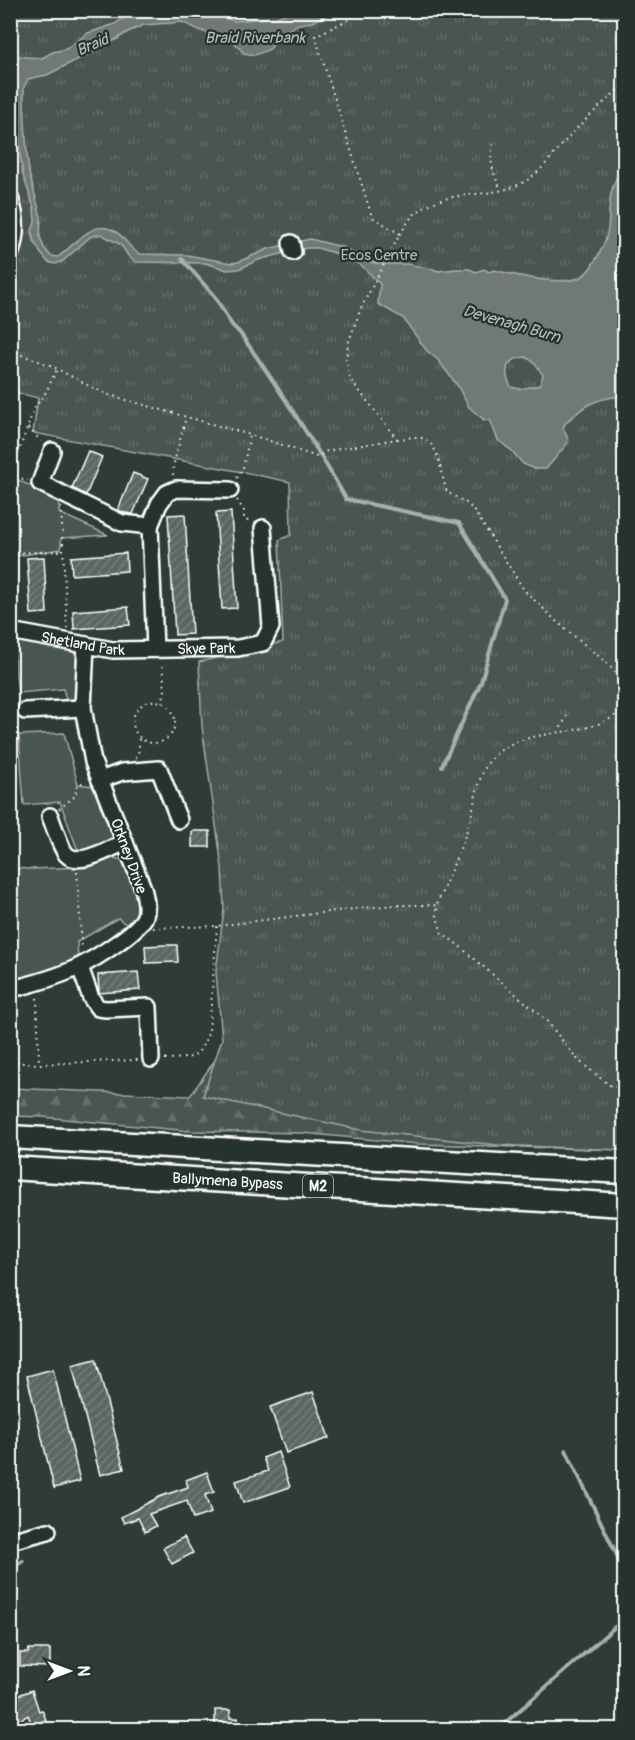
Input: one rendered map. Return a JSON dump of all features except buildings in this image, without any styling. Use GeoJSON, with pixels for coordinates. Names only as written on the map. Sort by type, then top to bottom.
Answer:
{"type":"FeatureCollection","features":[{"type":"Feature","properties":{"kind":"highway","name":"M2"},"geometry":{"type":"LineString","coordinates":[[10,1137],[624,1172]]}},
{"type":"Feature","properties":{"kind":"highway","name":"Ballymena Bypass"},"geometry":{"type":"LineString","coordinates":[[10,1168],[624,1205]]}},
{"type":"Feature","properties":{"kind":"street"},"geometry":{"type":"LineString","coordinates":[[10,198],[14,208],[16,230],[10,255]]}},
{"type":"Feature","properties":{"kind":"street"},"geometry":{"type":"LineString","coordinates":[[52,451],[40,483],[122,523],[150,526]]}},
{"type":"Feature","properties":{"kind":"street"},"geometry":{"type":"LineString","coordinates":[[172,490],[230,490]]}},
{"type":"Feature","properties":{"kind":"street","name":"Skye Park"},"geometry":{"type":"LineString","coordinates":[[172,490],[161,500],[150,526],[155,649],[238,648],[263,643],[271,627],[263,528]]}},
{"type":"Feature","properties":{"kind":"street","name":"Shetland Park"},"geometry":{"type":"LineString","coordinates":[[10,631],[113,650],[155,649]]}},
{"type":"Feature","properties":{"kind":"street","name":"Orkney Drive"},"geometry":{"type":"LineString","coordinates":[[86,645],[83,708],[86,732],[99,780],[145,895],[145,914],[140,924]]}},
{"type":"Feature","properties":{"kind":"street"},"geometry":{"type":"LineString","coordinates":[[25,711],[83,708]]}},
{"type":"Feature","properties":{"kind":"street"},"geometry":{"type":"LineString","coordinates":[[99,780],[130,771],[159,769],[179,820]]}},
{"type":"Feature","properties":{"kind":"street"},"geometry":{"type":"LineString","coordinates":[[50,816],[65,854],[70,857],[76,859],[91,857],[125,842]]}},
{"type":"Feature","properties":{"kind":"street"},"geometry":{"type":"LineString","coordinates":[[10,985],[18,987],[32,984],[81,966],[132,932],[140,924]]}},
{"type":"Feature","properties":{"kind":"street"},"geometry":{"type":"LineString","coordinates":[[81,966],[91,998],[98,1008],[149,1007],[151,1059]]}},
{"type":"Feature","properties":{"kind":"street"},"geometry":{"type":"LineString","coordinates":[[10,1541],[48,1531]]}},
{"type":"Feature","properties":{"kind":"path"},"geometry":{"type":"LineString","coordinates":[[362,10],[350,19],[315,36],[372,217],[400,234]]}},
{"type":"Feature","properties":{"kind":"path"},"geometry":{"type":"LineString","coordinates":[[398,439],[350,379],[346,360],[348,344],[361,308],[400,234],[415,213],[428,205],[450,197],[501,190],[525,182],[624,84]]}},
{"type":"Feature","properties":{"kind":"path"},"geometry":{"type":"LineString","coordinates":[[493,144],[490,158],[501,190]]}},
{"type":"Feature","properties":{"kind":"path"},"geometry":{"type":"LineString","coordinates":[[10,351],[57,368],[109,395],[261,438],[317,457],[327,451],[398,439],[419,437],[432,444],[447,492],[468,504],[477,515],[524,590],[557,622],[608,663],[624,682]]}},
{"type":"Feature","properties":{"kind":"path"},"geometry":{"type":"LineString","coordinates":[[40,483],[10,476],[34,409],[46,392],[57,368]]}},
{"type":"Feature","properties":{"kind":"path"},"geometry":{"type":"LineString","coordinates":[[172,490],[174,463],[186,417]]}},
{"type":"Feature","properties":{"kind":"path"},"geometry":{"type":"LineString","coordinates":[[27,428],[52,451]]}},
{"type":"Feature","properties":{"kind":"path"},"geometry":{"type":"LineString","coordinates":[[60,493],[69,642]]}},
{"type":"Feature","properties":{"kind":"path"},"geometry":{"type":"LineString","coordinates":[[10,553],[63,550]]}},
{"type":"Feature","properties":{"kind":"path"},"geometry":{"type":"LineString","coordinates":[[155,649],[162,661],[165,690],[162,703]]}},
{"type":"Feature","properties":{"kind":"path"},"geometry":{"type":"LineString","coordinates":[[130,771],[139,750],[139,738],[133,725],[136,711],[147,703],[162,703],[174,718],[169,736],[158,743],[145,742],[139,738]]}},
{"type":"Feature","properties":{"kind":"path"},"geometry":{"type":"LineString","coordinates":[[624,707],[619,714],[602,722],[531,737],[515,742],[498,752],[487,764],[478,782],[469,825],[437,905],[437,917],[442,933],[546,1020],[578,1060],[609,1085],[624,1089]]}},
{"type":"Feature","properties":{"kind":"path"},"geometry":{"type":"LineString","coordinates":[[558,733],[567,716]]}},
{"type":"Feature","properties":{"kind":"path"},"geometry":{"type":"LineString","coordinates":[[50,816],[75,796],[78,784],[99,780]]}},
{"type":"Feature","properties":{"kind":"path"},"geometry":{"type":"LineString","coordinates":[[76,859],[81,966]]}},
{"type":"Feature","properties":{"kind":"path"},"geometry":{"type":"LineString","coordinates":[[140,924],[151,928],[217,926],[344,909],[437,905]]}},
{"type":"Feature","properties":{"kind":"path"},"geometry":{"type":"LineString","coordinates":[[32,984],[37,997],[39,1064]]}},
{"type":"Feature","properties":{"kind":"green space","name":"Ecos Centre"},"geometry":{"type":"Polygon","coordinates":[[[11,11],[624,11],[624,1150],[497,1145],[361,1130],[203,1096],[222,1039],[216,972],[224,909],[222,867],[202,727],[199,662],[283,642],[279,540],[291,535],[290,482],[33,433],[38,398],[11,391],[11,11]]]}},
{"type":"Feature","properties":{"kind":"green space"},"geometry":{"type":"Polygon","coordinates":[[[11,477],[59,499],[59,513],[108,535],[61,538],[61,549],[16,556],[18,610],[11,621],[11,477]]]}},
{"type":"Feature","properties":{"kind":"green space"},"geometry":{"type":"Polygon","coordinates":[[[10,640],[73,651],[79,659],[76,700],[73,703],[67,702],[63,689],[18,693],[10,640]]]}},
{"type":"Feature","properties":{"kind":"green space"},"geometry":{"type":"Polygon","coordinates":[[[64,733],[78,784],[93,786],[114,837],[111,843],[87,853],[77,848],[60,802],[24,805],[19,735],[64,733]]]}},
{"type":"Feature","properties":{"kind":"green space"},"geometry":{"type":"Polygon","coordinates":[[[112,858],[123,860],[139,905],[137,919],[129,927],[118,918],[77,942],[78,958],[24,979],[13,975],[11,969],[11,868],[87,867],[112,858]]]}},
{"type":"Feature","properties":{"kind":"green space"},"geometry":{"type":"Polygon","coordinates":[[[215,1060],[624,1129],[624,1150],[418,1144],[302,1133],[189,1131],[11,1116],[11,1088],[190,1096],[215,1060]]]}},
{"type":"Feature","properties":{"kind":"water"},"geometry":{"type":"Polygon","coordinates":[[[134,11],[196,11],[235,21],[277,17],[293,11],[335,11],[312,22],[298,24],[280,36],[270,49],[255,55],[244,53],[232,40],[201,31],[182,22],[144,25],[47,75],[28,79],[24,87],[24,105],[29,173],[41,217],[40,237],[44,248],[51,256],[58,257],[93,229],[101,227],[119,234],[140,254],[187,255],[231,263],[268,249],[310,239],[342,247],[370,262],[382,264],[407,264],[438,271],[469,269],[476,272],[484,269],[489,272],[494,270],[538,279],[572,280],[585,275],[602,248],[608,229],[612,191],[624,162],[624,396],[592,403],[568,420],[563,428],[568,439],[567,444],[546,469],[535,469],[523,464],[498,440],[490,420],[484,420],[469,407],[457,385],[438,360],[426,350],[403,318],[378,304],[380,284],[363,267],[348,257],[317,248],[307,248],[258,260],[239,269],[227,270],[206,263],[136,262],[129,257],[121,245],[101,234],[90,237],[63,261],[55,264],[48,262],[33,239],[34,208],[23,175],[10,54],[42,58],[66,49],[88,33],[115,24],[134,11]],[[518,358],[510,363],[507,376],[511,387],[520,389],[540,385],[543,375],[536,364],[528,358],[518,358]]]}},
{"type":"Feature","properties":{"kind":"waterway"},"geometry":{"type":"LineString","coordinates":[[182,259],[215,297],[232,325],[254,353],[282,394],[346,499],[459,523],[505,599],[481,682],[442,766]]}},
{"type":"Feature","properties":{"kind":"waterway"},"geometry":{"type":"LineString","coordinates":[[566,1450],[624,1570]]}},
{"type":"Feature","properties":{"kind":"waterway"},"geometry":{"type":"LineString","coordinates":[[10,1569],[23,1561]]}},
{"type":"Feature","properties":{"kind":"waterway"},"geometry":{"type":"LineString","coordinates":[[497,1730],[624,1619]]}},
{"type":"Feature","properties":{"kind":"water label","name":"Braid Riverbank"},"geometry":{"type":"Point","coordinates":[255,37]}},
{"type":"Feature","properties":{"kind":"water label","name":"Braid"},"geometry":{"type":"Point","coordinates":[92,44]}},
{"type":"Feature","properties":{"kind":"water label","name":"Devenagh Burn"},"geometry":{"type":"Point","coordinates":[512,323]}}]}
